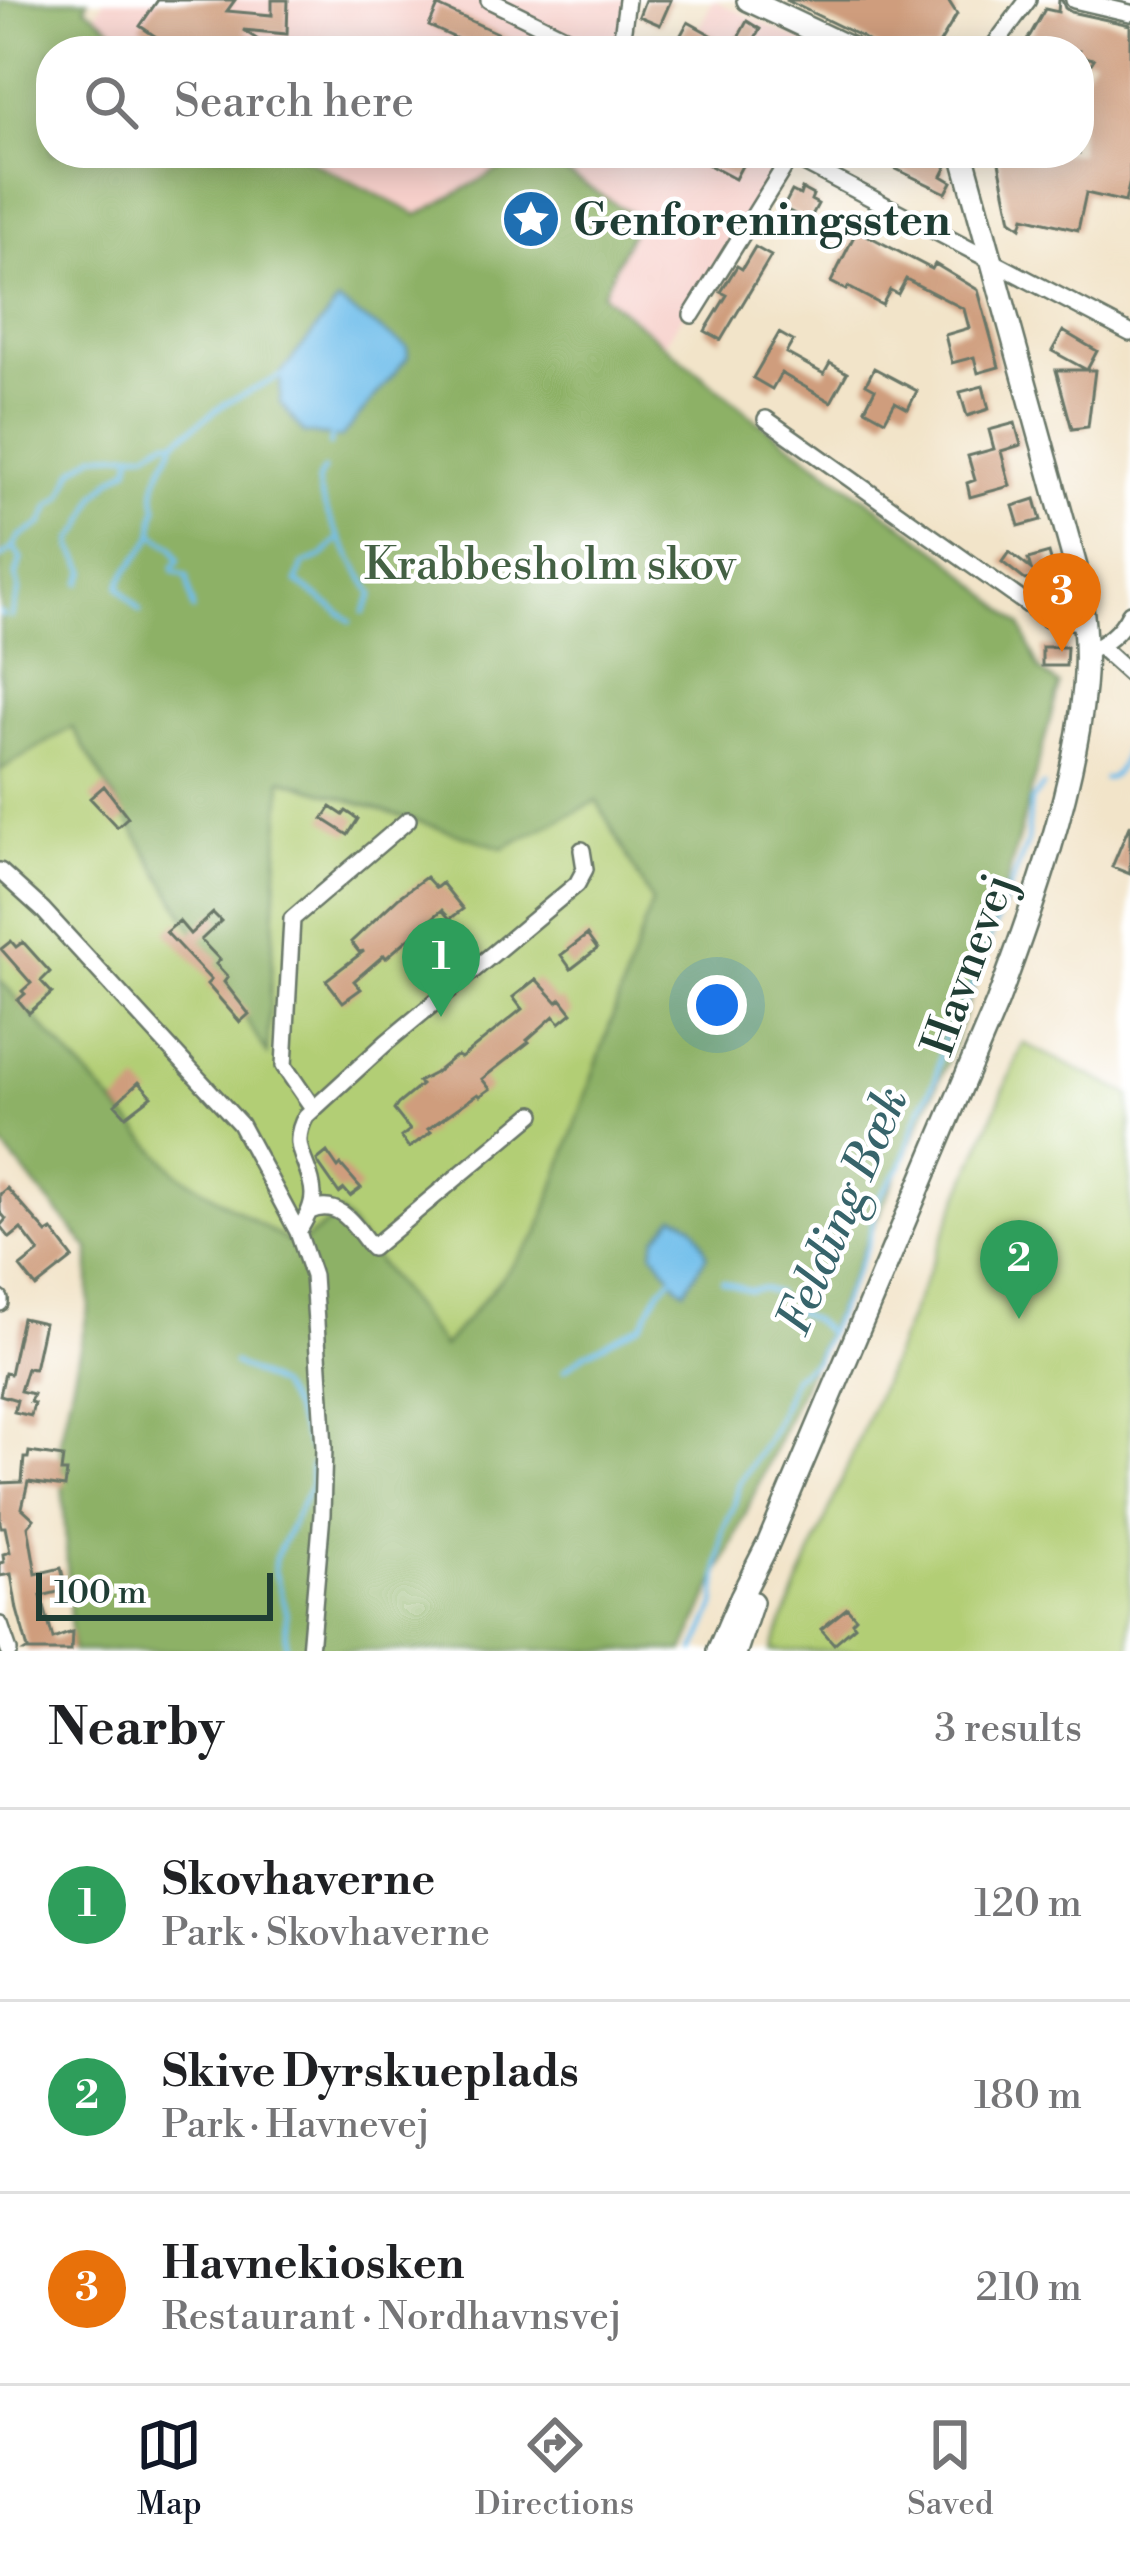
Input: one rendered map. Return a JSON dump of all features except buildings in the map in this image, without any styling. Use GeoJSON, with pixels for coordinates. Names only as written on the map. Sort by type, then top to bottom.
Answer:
{"type":"FeatureCollection","features":[{"type":"Feature","properties":{"kind":"street"},"geometry":{"type":"LineString","coordinates":[[489,0],[562,36]]}},
{"type":"Feature","properties":{"kind":"street"},"geometry":{"type":"LineString","coordinates":[[622,36],[627,0]]}},
{"type":"Feature","properties":{"kind":"street"},"geometry":{"type":"LineString","coordinates":[[748,0],[824,36]]}},
{"type":"Feature","properties":{"kind":"street"},"geometry":{"type":"LineString","coordinates":[[1001,36],[1028,0]]}},
{"type":"Feature","properties":{"kind":"street"},"geometry":{"type":"LineString","coordinates":[[1074,0],[1130,13]]}},
{"type":"Feature","properties":{"kind":"street"},"geometry":{"type":"LineString","coordinates":[[692,315],[780,168]]}},
{"type":"Feature","properties":{"kind":"street"},"geometry":{"type":"LineString","coordinates":[[815,168],[1130,333]]}},
{"type":"Feature","properties":{"kind":"street","name":"Havnevej"},"geometry":{"type":"LineString","coordinates":[[718,1651],[959,1097],[1024,932],[1074,750],[1092,650],[1073,554],[966,168]]}},
{"type":"Feature","properties":{"kind":"street"},"geometry":{"type":"LineString","coordinates":[[766,419],[1048,619],[1084,622]]}},
{"type":"Feature","properties":{"kind":"street"},"geometry":{"type":"LineString","coordinates":[[1130,613],[1118,632],[1092,650],[1130,674]]}},
{"type":"Feature","properties":{"kind":"street"},"geometry":{"type":"LineString","coordinates":[[313,1108],[284,1066],[292,919],[408,820]]}},
{"type":"Feature","properties":{"kind":"street"},"geometry":{"type":"LineString","coordinates":[[298,1232],[310,1211],[312,1188],[298,1139],[313,1108],[577,884],[585,869],[582,850]]}},
{"type":"Feature","properties":{"kind":"street"},"geometry":{"type":"LineString","coordinates":[[0,872],[44,910],[240,1124],[298,1232],[313,1276],[324,1448],[310,1651]]}},
{"type":"Feature","properties":{"kind":"street"},"geometry":{"type":"LineString","coordinates":[[310,1211],[322,1206],[337,1208],[372,1248],[533,1114]]}},
{"type":"Feature","properties":{"kind":"street","name":"Havnevej"},"geometry":{"type":"LineString","coordinates":[[736,1651],[768,1544]]}},
{"type":"Feature","properties":{"kind":"street"},"geometry":{"type":"LineString","coordinates":[[0,1625],[9,1651]]}},
{"type":"Feature","properties":{"kind":"shaded area"},"geometry":{"type":"Polygon","coordinates":[[[104,0],[636,0],[632,36],[121,36],[95,16],[104,0]]]}},
{"type":"Feature","properties":{"kind":"shaded area"},"geometry":{"type":"Polygon","coordinates":[[[713,0],[791,36],[695,36],[713,0]]]}},
{"type":"Feature","properties":{"kind":"shaded area"},"geometry":{"type":"Polygon","coordinates":[[[324,168],[502,168],[418,215],[324,168]]]}},
{"type":"Feature","properties":{"kind":"shaded area"},"geometry":{"type":"Polygon","coordinates":[[[559,168],[775,168],[664,345],[602,293],[637,218],[559,168]]]}},
{"type":"Feature","properties":{"kind":"green space","name":"Krabbesholm skov"},"geometry":{"type":"Polygon","coordinates":[[[0,0],[88,0],[85,7],[122,36],[36,36],[36,168],[324,168],[418,215],[502,168],[559,168],[638,218],[602,294],[758,421],[946,556],[1021,625],[1039,669],[1059,685],[1000,908],[953,1049],[684,1651],[72,1651],[60,1441],[89,1305],[89,1249],[0,1143],[0,980],[177,1173],[296,1247],[341,1213],[443,1347],[538,1235],[652,902],[597,801],[503,848],[282,779],[267,1054],[72,727],[0,770],[0,0]]]}},
{"type":"Feature","properties":{"kind":"green space"},"geometry":{"type":"Polygon","coordinates":[[[72,727],[266,1052],[281,779],[503,848],[597,800],[652,902],[538,1235],[443,1347],[341,1213],[296,1247],[177,1173],[0,980],[0,770],[72,727]]]}},
{"type":"Feature","properties":{"kind":"green space"},"geometry":{"type":"Polygon","coordinates":[[[1023,1043],[1130,1095],[1130,1651],[771,1651],[1023,1043]]]}},
{"type":"Feature","properties":{"kind":"water"},"geometry":{"type":"Polygon","coordinates":[[[338,302],[407,347],[408,357],[341,438],[304,433],[280,403],[281,373],[338,302]]]}},
{"type":"Feature","properties":{"kind":"water"},"geometry":{"type":"Polygon","coordinates":[[[675,1216],[697,1230],[707,1255],[685,1290],[653,1252],[656,1238],[675,1216]]]}},
{"type":"Feature","properties":{"kind":"waterway"},"geometry":{"type":"LineString","coordinates":[[0,558],[19,537],[42,524],[74,470],[95,455],[147,452],[166,440],[175,441],[226,403],[281,376]]}},
{"type":"Feature","properties":{"kind":"waterway"},"geometry":{"type":"LineString","coordinates":[[330,445],[332,437]]}},
{"type":"Feature","properties":{"kind":"waterway"},"geometry":{"type":"LineString","coordinates":[[140,611],[119,587],[152,537],[156,482],[175,441]]}},
{"type":"Feature","properties":{"kind":"waterway"},"geometry":{"type":"LineString","coordinates":[[80,583],[86,571],[73,540],[96,496],[129,468],[132,454]]}},
{"type":"Feature","properties":{"kind":"waterway"},"geometry":{"type":"LineString","coordinates":[[324,470],[318,483],[322,501],[373,594],[364,612]]}},
{"type":"Feature","properties":{"kind":"waterway"},"geometry":{"type":"LineString","coordinates":[[154,534],[173,547],[179,560],[174,571],[187,576],[193,610]]}},
{"type":"Feature","properties":{"kind":"waterway"},"geometry":{"type":"LineString","coordinates":[[339,538],[322,557],[303,564],[297,582],[351,621]]}},
{"type":"Feature","properties":{"kind":"waterway"},"geometry":{"type":"LineString","coordinates":[[11,618],[21,559],[15,550]]}},
{"type":"Feature","properties":{"kind":"waterway"},"geometry":{"type":"LineString","coordinates":[[0,613],[3,616]]}},
{"type":"Feature","properties":{"kind":"waterway","name":"Felding Bæk"},"geometry":{"type":"LineString","coordinates":[[1104,779],[1120,767],[1130,728]]}},
{"type":"Feature","properties":{"kind":"waterway","name":"Felding Bæk"},"geometry":{"type":"LineString","coordinates":[[695,1651],[715,1606],[722,1532],[739,1484],[773,1430],[794,1376],[815,1361],[868,1245],[878,1199],[901,1166],[936,1078],[944,1035],[966,1000],[1027,844],[1031,802],[1043,786]]}},
{"type":"Feature","properties":{"kind":"waterway"},"geometry":{"type":"LineString","coordinates":[[564,1370],[642,1324],[661,1288],[672,1278]]}},
{"type":"Feature","properties":{"kind":"waterway"},"geometry":{"type":"LineString","coordinates":[[722,1281],[777,1293]]}},
{"type":"Feature","properties":{"kind":"waterway"},"geometry":{"type":"LineString","coordinates":[[788,1308],[828,1333]]}},
{"type":"Feature","properties":{"kind":"waterway"},"geometry":{"type":"LineString","coordinates":[[234,1363],[278,1386],[310,1450]]}},
{"type":"Feature","properties":{"kind":"waterway"},"geometry":{"type":"LineString","coordinates":[[286,1651],[286,1613],[275,1558],[311,1485],[311,1464]]}},
{"type":"Feature","properties":{"kind":"place","name":"Genforeningssten"},"geometry":{"type":"Point","coordinates":[531,219]}},
{"type":"Feature","properties":{"kind":"place","name":"Havnekiosken"},"geometry":{"type":"Point","coordinates":[1062,652]}},
{"type":"Feature","properties":{"kind":"place","name":"Skovhaverne"},"geometry":{"type":"Point","coordinates":[441,1017]}},
{"type":"Feature","properties":{"kind":"place","name":"Skive Dyrskueplads"},"geometry":{"type":"Point","coordinates":[1019,1319]}}]}
